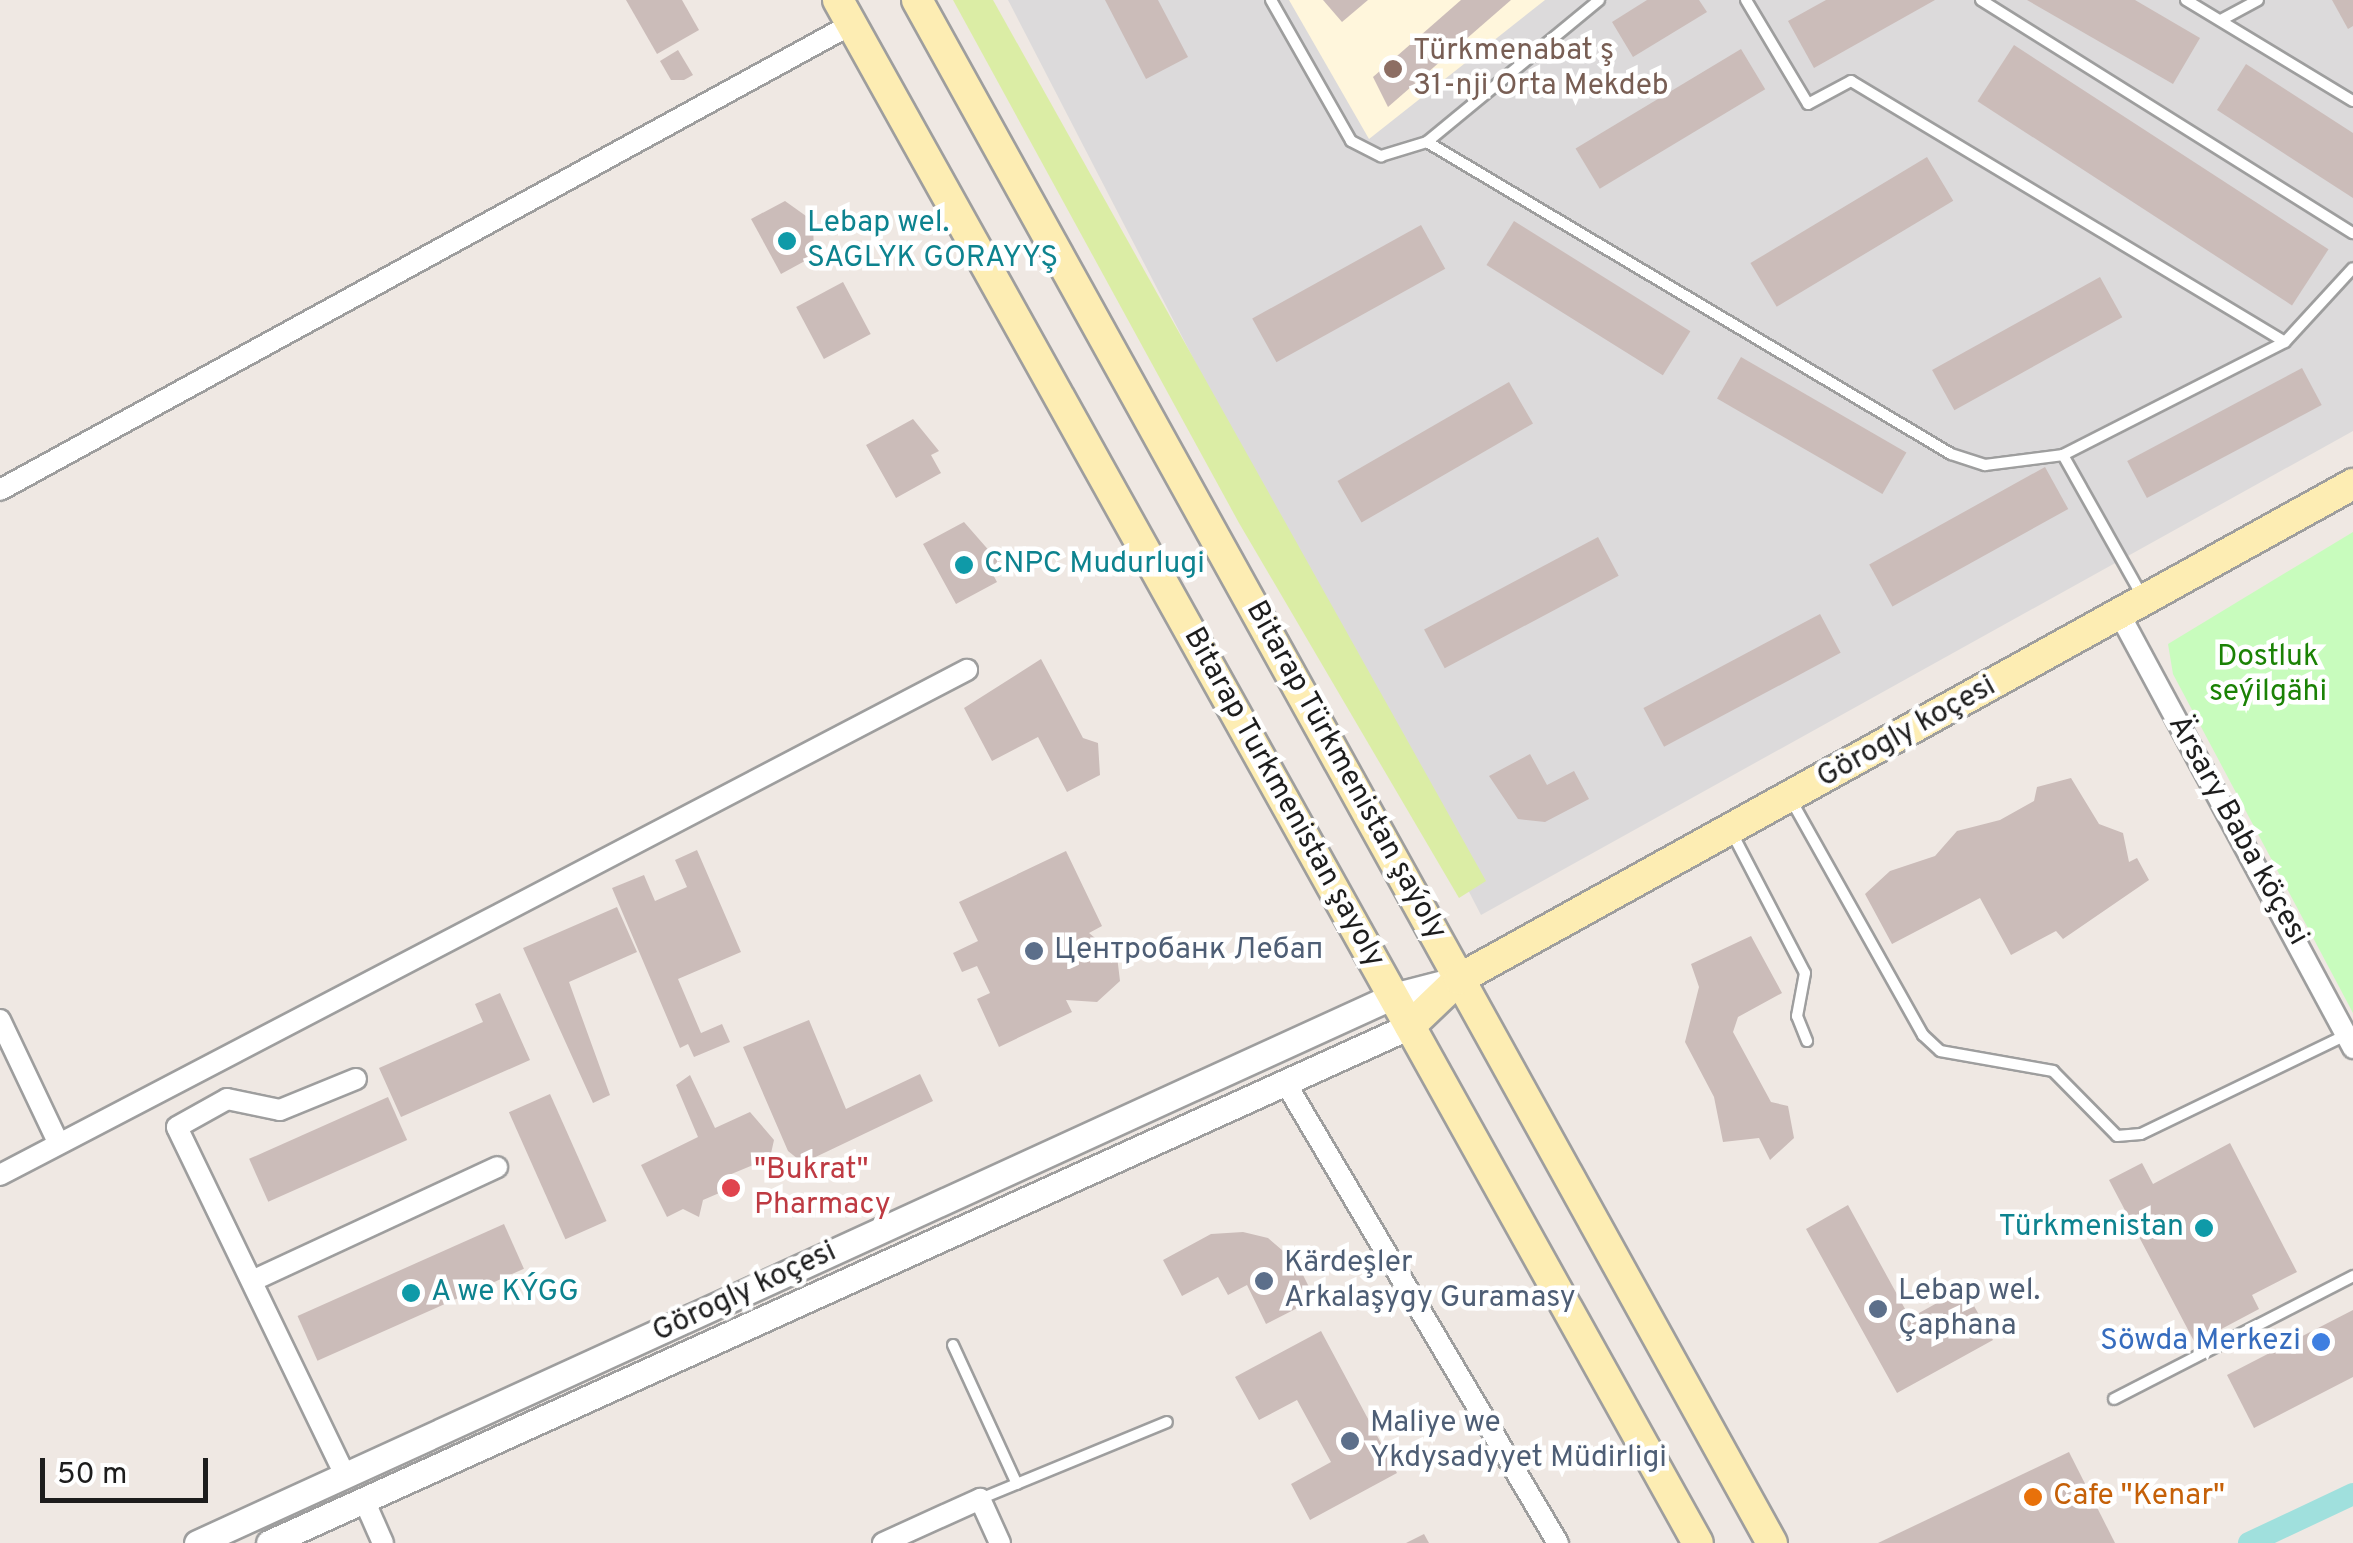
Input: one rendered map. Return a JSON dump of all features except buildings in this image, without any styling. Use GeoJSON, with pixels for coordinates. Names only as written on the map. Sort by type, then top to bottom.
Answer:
{"type":"FeatureCollection","features":[{"type":"Feature","properties":{"kind":"main road","name":"Bitarap Türkmenistan şaýoly"},"geometry":{"type":"LineString","coordinates":[[917,0],[1772,1543]]}},
{"type":"Feature","properties":{"kind":"main road","name":"Bitarap Turkmenistan şayoly"},"geometry":{"type":"LineString","coordinates":[[845,12],[1698,1543]]}},
{"type":"Feature","properties":{"kind":"main road","name":"Görogly koçesi"},"geometry":{"type":"LineString","coordinates":[[1410,1026],[1460,979],[2353,484]]}},
{"type":"Feature","properties":{"kind":"street"},"geometry":{"type":"LineString","coordinates":[[0,490],[845,12]]}},
{"type":"Feature","properties":{"kind":"street","name":"Ärsary Baba köçesi"},"geometry":{"type":"LineString","coordinates":[[2132,608],[2351,1038]]}},
{"type":"Feature","properties":{"kind":"street"},"geometry":{"type":"LineString","coordinates":[[0,1175],[967,670]]}},
{"type":"Feature","properties":{"kind":"street","name":"Görogly koçesi"},"geometry":{"type":"LineString","coordinates":[[198,1543],[1393,996],[1460,979]]}},
{"type":"Feature","properties":{"kind":"street"},"geometry":{"type":"LineString","coordinates":[[0,1020],[59,1144]]}},
{"type":"Feature","properties":{"kind":"street","name":"Görogly koçesi"},"geometry":{"type":"LineString","coordinates":[[269,1543],[1410,1026]]}},
{"type":"Feature","properties":{"kind":"street"},"geometry":{"type":"LineString","coordinates":[[346,1476],[179,1123],[227,1099],[280,1110],[356,1079]]}},
{"type":"Feature","properties":{"kind":"street"},"geometry":{"type":"LineString","coordinates":[[1284,1082],[1558,1543]]}},
{"type":"Feature","properties":{"kind":"street"},"geometry":{"type":"LineString","coordinates":[[254,1280],[496,1168]]}},
{"type":"Feature","properties":{"kind":"street"},"geometry":{"type":"LineString","coordinates":[[364,1500],[383,1543]]}},
{"type":"Feature","properties":{"kind":"street"},"geometry":{"type":"LineString","coordinates":[[883,1543],[980,1500],[1000,1543]]}},
{"type":"Feature","properties":{"kind":"lane"},"geometry":{"type":"LineString","coordinates":[[1272,0],[1350,142],[1381,156],[1428,142],[1599,0]]}},
{"type":"Feature","properties":{"kind":"lane"},"geometry":{"type":"LineString","coordinates":[[1746,0],[1808,104],[1851,80],[2285,342]]}},
{"type":"Feature","properties":{"kind":"lane"},"geometry":{"type":"LineString","coordinates":[[1981,0],[2353,234]]}},
{"type":"Feature","properties":{"kind":"lane"},"geometry":{"type":"LineString","coordinates":[[2186,0],[2351,97]]}},
{"type":"Feature","properties":{"kind":"lane"},"geometry":{"type":"LineString","coordinates":[[2221,20],[2258,0]]}},
{"type":"Feature","properties":{"kind":"lane"},"geometry":{"type":"LineString","coordinates":[[1428,142],[1951,454],[2020,466],[2063,455],[2285,342],[2353,268]]}},
{"type":"Feature","properties":{"kind":"lane"},"geometry":{"type":"LineString","coordinates":[[2063,455],[2132,608]]}},
{"type":"Feature","properties":{"kind":"lane"},"geometry":{"type":"LineString","coordinates":[[1790,797],[1923,1035],[1940,1051],[2053,1071],[2117,1136],[2141,1134],[2351,1038]]}},
{"type":"Feature","properties":{"kind":"lane"},"geometry":{"type":"LineString","coordinates":[[1730,830],[1805,973],[1797,1016],[1807,1042]]}},
{"type":"Feature","properties":{"kind":"lane"},"geometry":{"type":"LineString","coordinates":[[2114,1399],[2353,1276]]}},
{"type":"Feature","properties":{"kind":"lane"},"geometry":{"type":"LineString","coordinates":[[954,1345],[1017,1484]]}},
{"type":"Feature","properties":{"kind":"lane"},"geometry":{"type":"LineString","coordinates":[[980,1500],[1166,1422]]}},
{"type":"Feature","properties":{"kind":"shaded area"},"geometry":{"type":"Polygon","coordinates":[[[1008,0],[2353,0],[2353,431],[1481,915],[1008,0]]]}},
{"type":"Feature","properties":{"kind":"shaded area","name":"Türkmenabat ş 31-nji Orta Mekdeb"},"geometry":{"type":"Polygon","coordinates":[[[1289,0],[1545,0],[1369,139],[1289,0]]]}},
{"type":"Feature","properties":{"kind":"green space"},"geometry":{"type":"Polygon","coordinates":[[[953,0],[993,0],[1486,881],[1459,898],[1239,523],[953,0]]]}},
{"type":"Feature","properties":{"kind":"green space","name":"Dostluk seýilgähi"},"geometry":{"type":"Polygon","coordinates":[[[2353,532],[2353,1013],[2173,674],[2168,644],[2353,532]]]}},
{"type":"Feature","properties":{"kind":"waterway"},"geometry":{"type":"LineString","coordinates":[[2249,1543],[2353,1494]]}},
{"type":"Feature","properties":{"kind":"place","name":"Türkmenabat ş 31-nji Orta Mekdeb"},"geometry":{"type":"Point","coordinates":[1393,69]}},
{"type":"Feature","properties":{"kind":"place","name":"Lebap wel. SAGLYK GORAYYŞ"},"geometry":{"type":"Point","coordinates":[787,241]}},
{"type":"Feature","properties":{"kind":"place","name":"CNPC Mudurlugi"},"geometry":{"type":"Point","coordinates":[964,565]}},
{"type":"Feature","properties":{"kind":"place","name":"Центробанк Лебап"},"geometry":{"type":"Point","coordinates":[1034,951]}},
{"type":"Feature","properties":{"kind":"place","name":"\"Bukrat\" Pharmacy"},"geometry":{"type":"Point","coordinates":[731,1188]}},
{"type":"Feature","properties":{"kind":"place","name":"Türkmenistan"},"geometry":{"type":"Point","coordinates":[2204,1228]}},
{"type":"Feature","properties":{"kind":"place","name":"Kärdeşler Arkalaşygy Guramasy"},"geometry":{"type":"Point","coordinates":[1264,1281]}},
{"type":"Feature","properties":{"kind":"place","name":"A we KÝGG"},"geometry":{"type":"Point","coordinates":[411,1293]}},
{"type":"Feature","properties":{"kind":"place","name":"Lebap wel. Çaphana"},"geometry":{"type":"Point","coordinates":[1878,1309]}},
{"type":"Feature","properties":{"kind":"place","name":"Söwda Merkezi"},"geometry":{"type":"Point","coordinates":[2321,1342]}},
{"type":"Feature","properties":{"kind":"place","name":"Maliye we Ykdysadyyet Müdirligi"},"geometry":{"type":"Point","coordinates":[1350,1441]}},
{"type":"Feature","properties":{"kind":"place","name":"Cafe \"Kenar\""},"geometry":{"type":"Point","coordinates":[2033,1497]}}]}
